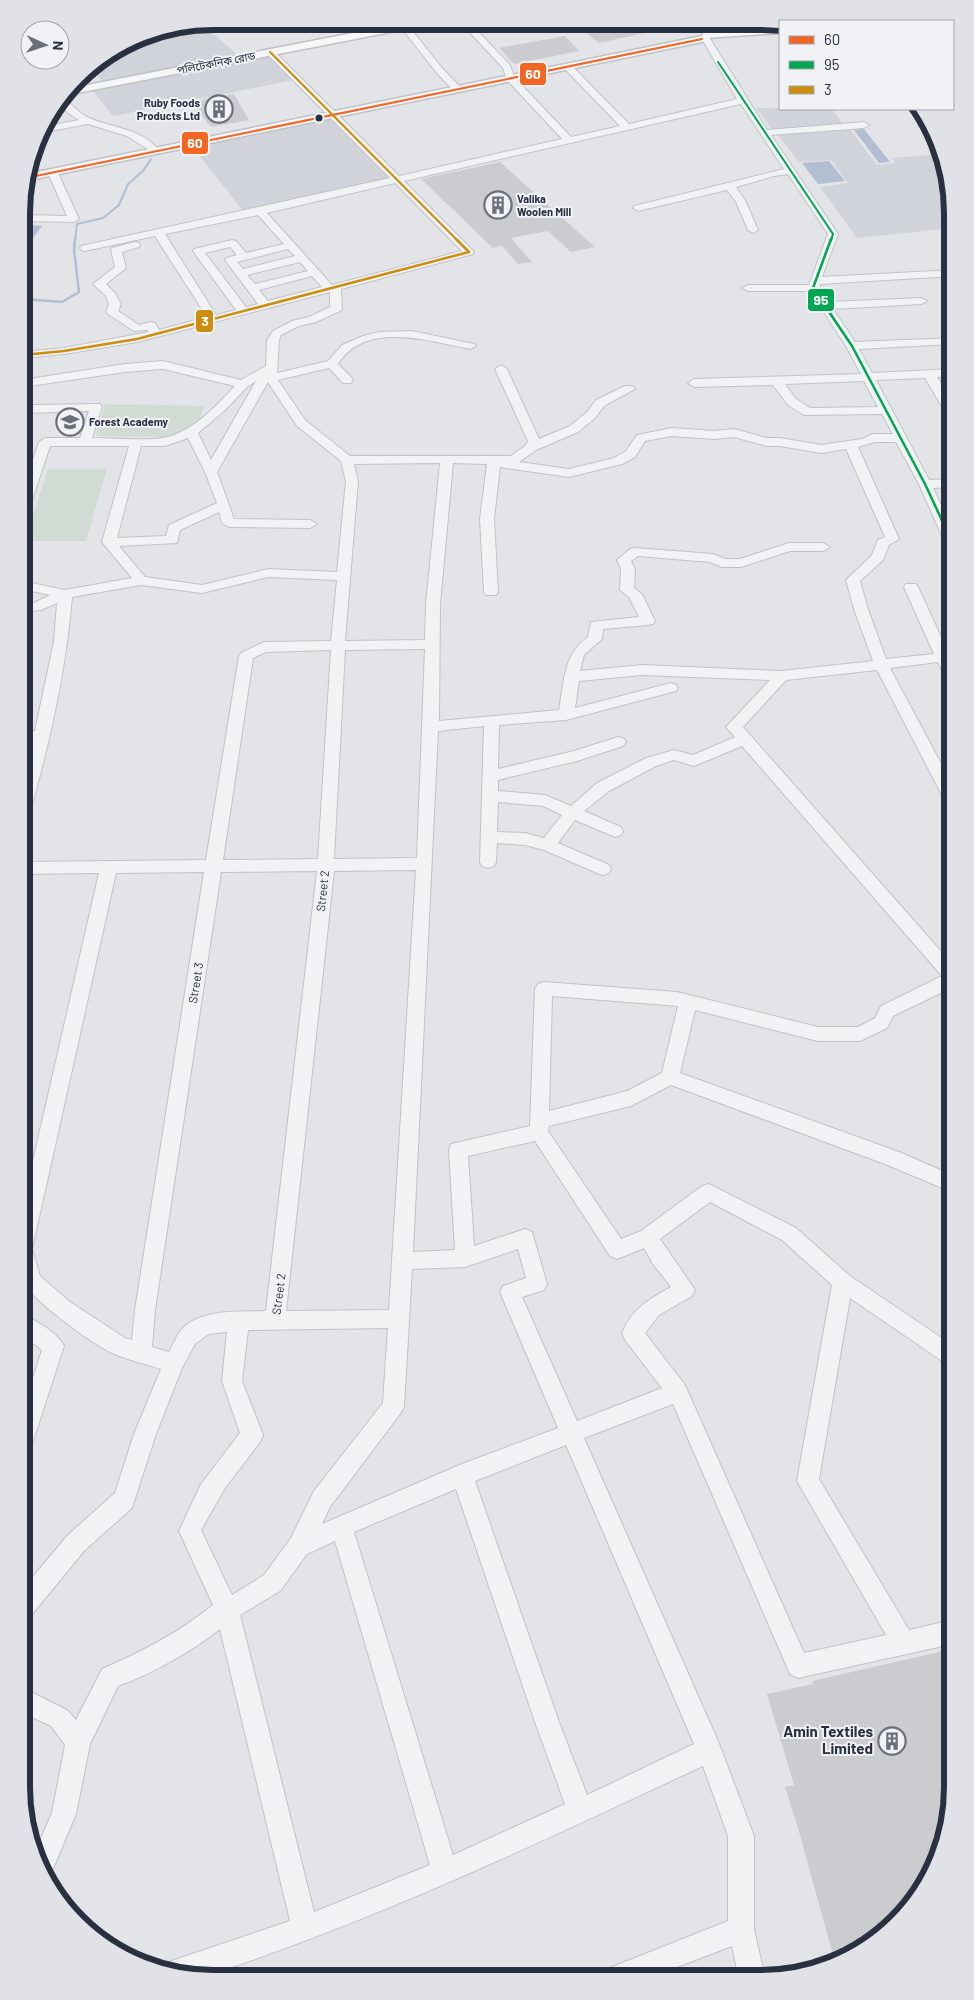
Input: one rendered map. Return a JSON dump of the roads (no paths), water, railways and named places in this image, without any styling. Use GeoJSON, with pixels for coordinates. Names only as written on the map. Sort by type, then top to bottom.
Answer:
{"type":"FeatureCollection","features":[{"type":"Feature","properties":{"kind":"main road","name":"পলিটেকনিক রোড"},"geometry":{"type":"LineString","coordinates":[[77,90],[383,30]]}},
{"type":"Feature","properties":{"kind":"main road"},"geometry":{"type":"LineString","coordinates":[[34,177],[704,36],[775,30]]}},
{"type":"Feature","properties":{"kind":"main road"},"geometry":{"type":"LineString","coordinates":[[509,76],[567,66],[704,36],[779,34]]}},
{"type":"Feature","properties":{"kind":"main road"},"geometry":{"type":"LineString","coordinates":[[35,171],[332,113]]}},
{"type":"Feature","properties":{"kind":"street"},"geometry":{"type":"LineString","coordinates":[[407,30],[455,87]]}},
{"type":"Feature","properties":{"kind":"street"},"geometry":{"type":"LineString","coordinates":[[472,30],[507,67],[509,76],[569,141]]}},
{"type":"Feature","properties":{"kind":"street"},"geometry":{"type":"LineString","coordinates":[[704,36],[743,101],[833,234],[814,284],[825,306],[852,346],[925,484],[944,525]]}},
{"type":"Feature","properties":{"kind":"street"},"geometry":{"type":"LineString","coordinates":[[30,354],[104,346],[156,335],[469,252],[270,52]]}},
{"type":"Feature","properties":{"kind":"street"},"geometry":{"type":"LineString","coordinates":[[567,66],[590,93],[627,128]]}},
{"type":"Feature","properties":{"kind":"street"},"geometry":{"type":"LineString","coordinates":[[156,335],[151,325],[138,329],[112,312],[115,304],[111,295],[99,284],[122,268],[116,250],[160,236],[260,211],[743,101]]}},
{"type":"Feature","properties":{"kind":"street"},"geometry":{"type":"LineString","coordinates":[[64,107],[88,121],[144,140],[152,148]]}},
{"type":"Feature","properties":{"kind":"street"},"geometry":{"type":"LineString","coordinates":[[51,128],[88,121]]}},
{"type":"Feature","properties":{"kind":"street"},"geometry":{"type":"LineString","coordinates":[[764,133],[864,125]]}},
{"type":"Feature","properties":{"kind":"street"},"geometry":{"type":"LineString","coordinates":[[638,208],[730,186],[773,173],[790,171]]}},
{"type":"Feature","properties":{"kind":"street"},"geometry":{"type":"LineString","coordinates":[[30,218],[74,219],[53,173]]}},
{"type":"Feature","properties":{"kind":"street"},"geometry":{"type":"LineString","coordinates":[[730,186],[741,202],[754,230]]}},
{"type":"Feature","properties":{"kind":"street"},"geometry":{"type":"LineString","coordinates":[[260,211],[315,272],[333,288],[336,309],[312,320],[296,323],[277,333],[272,340],[271,378],[301,423],[347,460],[494,462],[569,472],[618,461],[631,454],[641,438],[672,432],[734,433],[767,442],[780,442],[821,449],[865,442],[872,438],[900,438]]}},
{"type":"Feature","properties":{"kind":"street"},"geometry":{"type":"LineString","coordinates":[[85,248],[160,236]]}},
{"type":"Feature","properties":{"kind":"street"},"geometry":{"type":"LineString","coordinates":[[160,236],[214,320]]}},
{"type":"Feature","properties":{"kind":"street"},"geometry":{"type":"LineString","coordinates":[[244,256],[232,243],[198,251],[244,312]]}},
{"type":"Feature","properties":{"kind":"street"},"geometry":{"type":"LineString","coordinates":[[266,306],[230,260],[291,245]]}},
{"type":"Feature","properties":{"kind":"street"},"geometry":{"type":"LineString","coordinates":[[241,273],[302,258]]}},
{"type":"Feature","properties":{"kind":"street"},"geometry":{"type":"LineString","coordinates":[[252,288],[315,272]]}},
{"type":"Feature","properties":{"kind":"street"},"geometry":{"type":"LineString","coordinates":[[748,288],[944,273]]}},
{"type":"Feature","properties":{"kind":"street"},"geometry":{"type":"LineString","coordinates":[[825,306],[921,301]]}},
{"type":"Feature","properties":{"kind":"street"},"geometry":{"type":"LineString","coordinates":[[332,364],[336,355],[341,350],[370,338],[409,334],[470,346]]}},
{"type":"Feature","properties":{"kind":"street"},"geometry":{"type":"LineString","coordinates":[[852,346],[944,341]]}},
{"type":"Feature","properties":{"kind":"street"},"geometry":{"type":"LineString","coordinates":[[271,378],[332,364]]}},
{"type":"Feature","properties":{"kind":"street"},"geometry":{"type":"LineString","coordinates":[[332,364],[347,380]]}},
{"type":"Feature","properties":{"kind":"street"},"geometry":{"type":"LineString","coordinates":[[30,382],[125,368],[163,365],[243,384]]}},
{"type":"Feature","properties":{"kind":"street"},"geometry":{"type":"LineString","coordinates":[[501,368],[534,441],[532,447]]}},
{"type":"Feature","properties":{"kind":"street"},"geometry":{"type":"LineString","coordinates":[[30,484],[45,442],[165,442],[191,432],[221,407],[243,384],[269,369],[211,472]]}},
{"type":"Feature","properties":{"kind":"street"},"geometry":{"type":"LineString","coordinates":[[694,383],[944,373]]}},
{"type":"Feature","properties":{"kind":"street"},"geometry":{"type":"LineString","coordinates":[[929,374],[944,400]]}},
{"type":"Feature","properties":{"kind":"street"},"geometry":{"type":"LineString","coordinates":[[776,381],[792,402],[808,412],[886,410]]}},
{"type":"Feature","properties":{"kind":"street"},"geometry":{"type":"LineString","coordinates":[[494,462],[515,459],[532,447],[574,429],[600,403],[629,389]]}},
{"type":"Feature","properties":{"kind":"street"},"geometry":{"type":"LineString","coordinates":[[30,409],[96,407],[85,442]]}},
{"type":"Feature","properties":{"kind":"street"},"geometry":{"type":"LineString","coordinates":[[191,432],[211,472],[229,523],[310,524]]}},
{"type":"Feature","properties":{"kind":"street"},"geometry":{"type":"LineString","coordinates":[[109,542],[136,442]]}},
{"type":"Feature","properties":{"kind":"street"},"geometry":{"type":"LineString","coordinates":[[850,444],[892,539],[883,543],[878,557],[853,580],[857,601],[881,664],[944,784]]}},
{"type":"Feature","properties":{"kind":"street","name":"Street 2"},"geometry":{"type":"LineString","coordinates":[[275,1321],[326,865],[338,645],[352,481],[347,460]]}},
{"type":"Feature","properties":{"kind":"street"},"geometry":{"type":"LineString","coordinates":[[45,1859],[64,1814],[78,1742],[110,1676],[130,1670],[193,1634],[227,1609],[246,1600],[272,1583],[299,1546],[322,1500],[393,1406],[400,1319],[425,864],[433,604],[447,460]]}},
{"type":"Feature","properties":{"kind":"street"},"geometry":{"type":"LineString","coordinates":[[491,592],[487,519],[494,462]]}},
{"type":"Feature","properties":{"kind":"street"},"geometry":{"type":"LineString","coordinates":[[925,484],[944,483]]}},
{"type":"Feature","properties":{"kind":"street"},"geometry":{"type":"LineString","coordinates":[[109,542],[172,540],[174,528],[224,505]]}},
{"type":"Feature","properties":{"kind":"street"},"geometry":{"type":"LineString","coordinates":[[109,542],[141,582]]}},
{"type":"Feature","properties":{"kind":"street"},"geometry":{"type":"LineString","coordinates":[[566,715],[574,658],[581,648],[595,639],[596,625],[648,621],[635,594],[627,590],[628,569],[624,560],[635,552],[713,558],[722,563],[740,563],[789,547],[823,547]]}},
{"type":"Feature","properties":{"kind":"street"},"geometry":{"type":"LineString","coordinates":[[30,608],[36,608],[65,594],[141,582],[202,589],[268,573],[344,576]]}},
{"type":"Feature","properties":{"kind":"street"},"geometry":{"type":"LineString","coordinates":[[30,586],[65,594]]}},
{"type":"Feature","properties":{"kind":"street"},"geometry":{"type":"LineString","coordinates":[[911,587],[944,650]]}},
{"type":"Feature","properties":{"kind":"street"},"geometry":{"type":"LineString","coordinates":[[30,780],[62,641],[65,594]]}},
{"type":"Feature","properties":{"kind":"street"},"geometry":{"type":"LineString","coordinates":[[338,645],[432,644]]}},
{"type":"Feature","properties":{"kind":"street","name":"Street 3"},"geometry":{"type":"LineString","coordinates":[[141,1353],[145,1310],[246,656],[264,647],[338,645]]}},
{"type":"Feature","properties":{"kind":"street"},"geometry":{"type":"LineString","coordinates":[[572,677],[642,670],[782,676],[944,656]]}},
{"type":"Feature","properties":{"kind":"street"},"geometry":{"type":"LineString","coordinates":[[782,676],[734,727],[944,969]]}},
{"type":"Feature","properties":{"kind":"street"},"geometry":{"type":"LineString","coordinates":[[430,727],[492,720],[566,715],[671,688]]}},
{"type":"Feature","properties":{"kind":"street"},"geometry":{"type":"LineString","coordinates":[[488,862],[492,720]]}},
{"type":"Feature","properties":{"kind":"street"},"geometry":{"type":"LineString","coordinates":[[30,737],[41,735]]}},
{"type":"Feature","properties":{"kind":"street"},"geometry":{"type":"LineString","coordinates":[[548,845],[572,813],[603,787],[651,762],[674,755],[694,761],[745,739]]}},
{"type":"Feature","properties":{"kind":"street"},"geometry":{"type":"LineString","coordinates":[[490,776],[577,756],[618,742]]}},
{"type":"Feature","properties":{"kind":"street"},"geometry":{"type":"LineString","coordinates":[[490,796],[545,801],[616,831]]}},
{"type":"Feature","properties":{"kind":"street"},"geometry":{"type":"LineString","coordinates":[[489,837],[525,839],[548,845],[603,869]]}},
{"type":"Feature","properties":{"kind":"street"},"geometry":{"type":"LineString","coordinates":[[30,868],[425,864]]}},
{"type":"Feature","properties":{"kind":"street"},"geometry":{"type":"LineString","coordinates":[[30,1214],[109,867]]}},
{"type":"Feature","properties":{"kind":"street"},"geometry":{"type":"LineString","coordinates":[[944,982],[887,1012],[881,1023],[860,1034],[818,1034],[677,999],[544,989],[539,1127],[617,1250],[648,1238],[709,1192],[789,1234],[843,1282],[944,1351]]}},
{"type":"Feature","properties":{"kind":"street"},"geometry":{"type":"LineString","coordinates":[[465,1258],[458,1150],[631,1098],[670,1077],[688,1002]]}},
{"type":"Feature","properties":{"kind":"street"},"geometry":{"type":"LineString","coordinates":[[670,1077],[892,1158],[944,1181]]}},
{"type":"Feature","properties":{"kind":"street"},"geometry":{"type":"LineString","coordinates":[[403,1261],[465,1258],[525,1238],[537,1284],[510,1292],[709,1750],[741,1836],[741,1929],[750,1970]]}},
{"type":"Feature","properties":{"kind":"street"},"geometry":{"type":"LineString","coordinates":[[648,1238],[660,1258],[685,1290],[652,1308],[632,1333],[678,1392],[798,1666],[944,1634]]}},
{"type":"Feature","properties":{"kind":"street"},"geometry":{"type":"LineString","coordinates":[[30,1275],[32,1281],[63,1309],[119,1346],[174,1363]]}},
{"type":"Feature","properties":{"kind":"street"},"geometry":{"type":"LineString","coordinates":[[843,1282],[808,1481],[904,1642]]}},
{"type":"Feature","properties":{"kind":"street"},"geometry":{"type":"LineString","coordinates":[[30,1599],[76,1542],[124,1500],[145,1434],[174,1363],[188,1337],[205,1325],[239,1321],[400,1319]]}},
{"type":"Feature","properties":{"kind":"street"},"geometry":{"type":"LineString","coordinates":[[239,1321],[232,1381],[252,1435],[223,1471],[198,1508],[190,1531],[227,1609],[305,1929]]}},
{"type":"Feature","properties":{"kind":"street"},"geometry":{"type":"LineString","coordinates":[[30,1330],[54,1346],[30,1417]]}},
{"type":"Feature","properties":{"kind":"street"},"geometry":{"type":"LineString","coordinates":[[299,1546],[341,1526],[462,1475],[571,1435],[678,1392]]}},
{"type":"Feature","properties":{"kind":"street"},"geometry":{"type":"LineString","coordinates":[[462,1475],[547,1722],[580,1810]]}},
{"type":"Feature","properties":{"kind":"street"},"geometry":{"type":"LineString","coordinates":[[341,1526],[351,1554],[445,1872]]}},
{"type":"Feature","properties":{"kind":"street"},"geometry":{"type":"LineString","coordinates":[[30,1703],[60,1718],[78,1742]]}},
{"type":"Feature","properties":{"kind":"street"},"geometry":{"type":"LineString","coordinates":[[190,1968],[305,1929],[445,1872],[709,1750]]}},
{"type":"Feature","properties":{"kind":"street"},"geometry":{"type":"LineString","coordinates":[[636,1970],[741,1929]]}},
{"type":"Feature","properties":{"kind":"water"},"geometry":{"type":"Polygon","coordinates":[[[864,129],[890,162],[879,163],[854,130],[864,129]]]}},
{"type":"Feature","properties":{"kind":"water"},"geometry":{"type":"Polygon","coordinates":[[[829,161],[845,181],[818,184],[802,163],[829,161]]]}},
{"type":"Feature","properties":{"kind":"water"},"geometry":{"type":"Polygon","coordinates":[[[30,225],[42,226],[30,242],[30,225]]]}},
{"type":"Feature","properties":{"kind":"waterway"},"geometry":{"type":"LineString","coordinates":[[75,241],[77,224],[103,218],[119,205],[128,184],[143,171],[151,159]]}},
{"type":"Feature","properties":{"kind":"waterway"},"geometry":{"type":"LineString","coordinates":[[30,300],[62,302],[79,292],[74,250],[75,239]]}},
{"type":"Feature","properties":{"kind":"place","name":"Ruby Foods Products Ltd"},"geometry":{"type":"Point","coordinates":[219,109]}},
{"type":"Feature","properties":{"kind":"place","name":"Valika Woolen Mill"},"geometry":{"type":"Point","coordinates":[498,205]}},
{"type":"Feature","properties":{"kind":"place","name":"Forest Academy"},"geometry":{"type":"Point","coordinates":[70,422]}},
{"type":"Feature","properties":{"kind":"place","name":"Amin Textiles Limited"},"geometry":{"type":"Point","coordinates":[892,1741]}}]}
